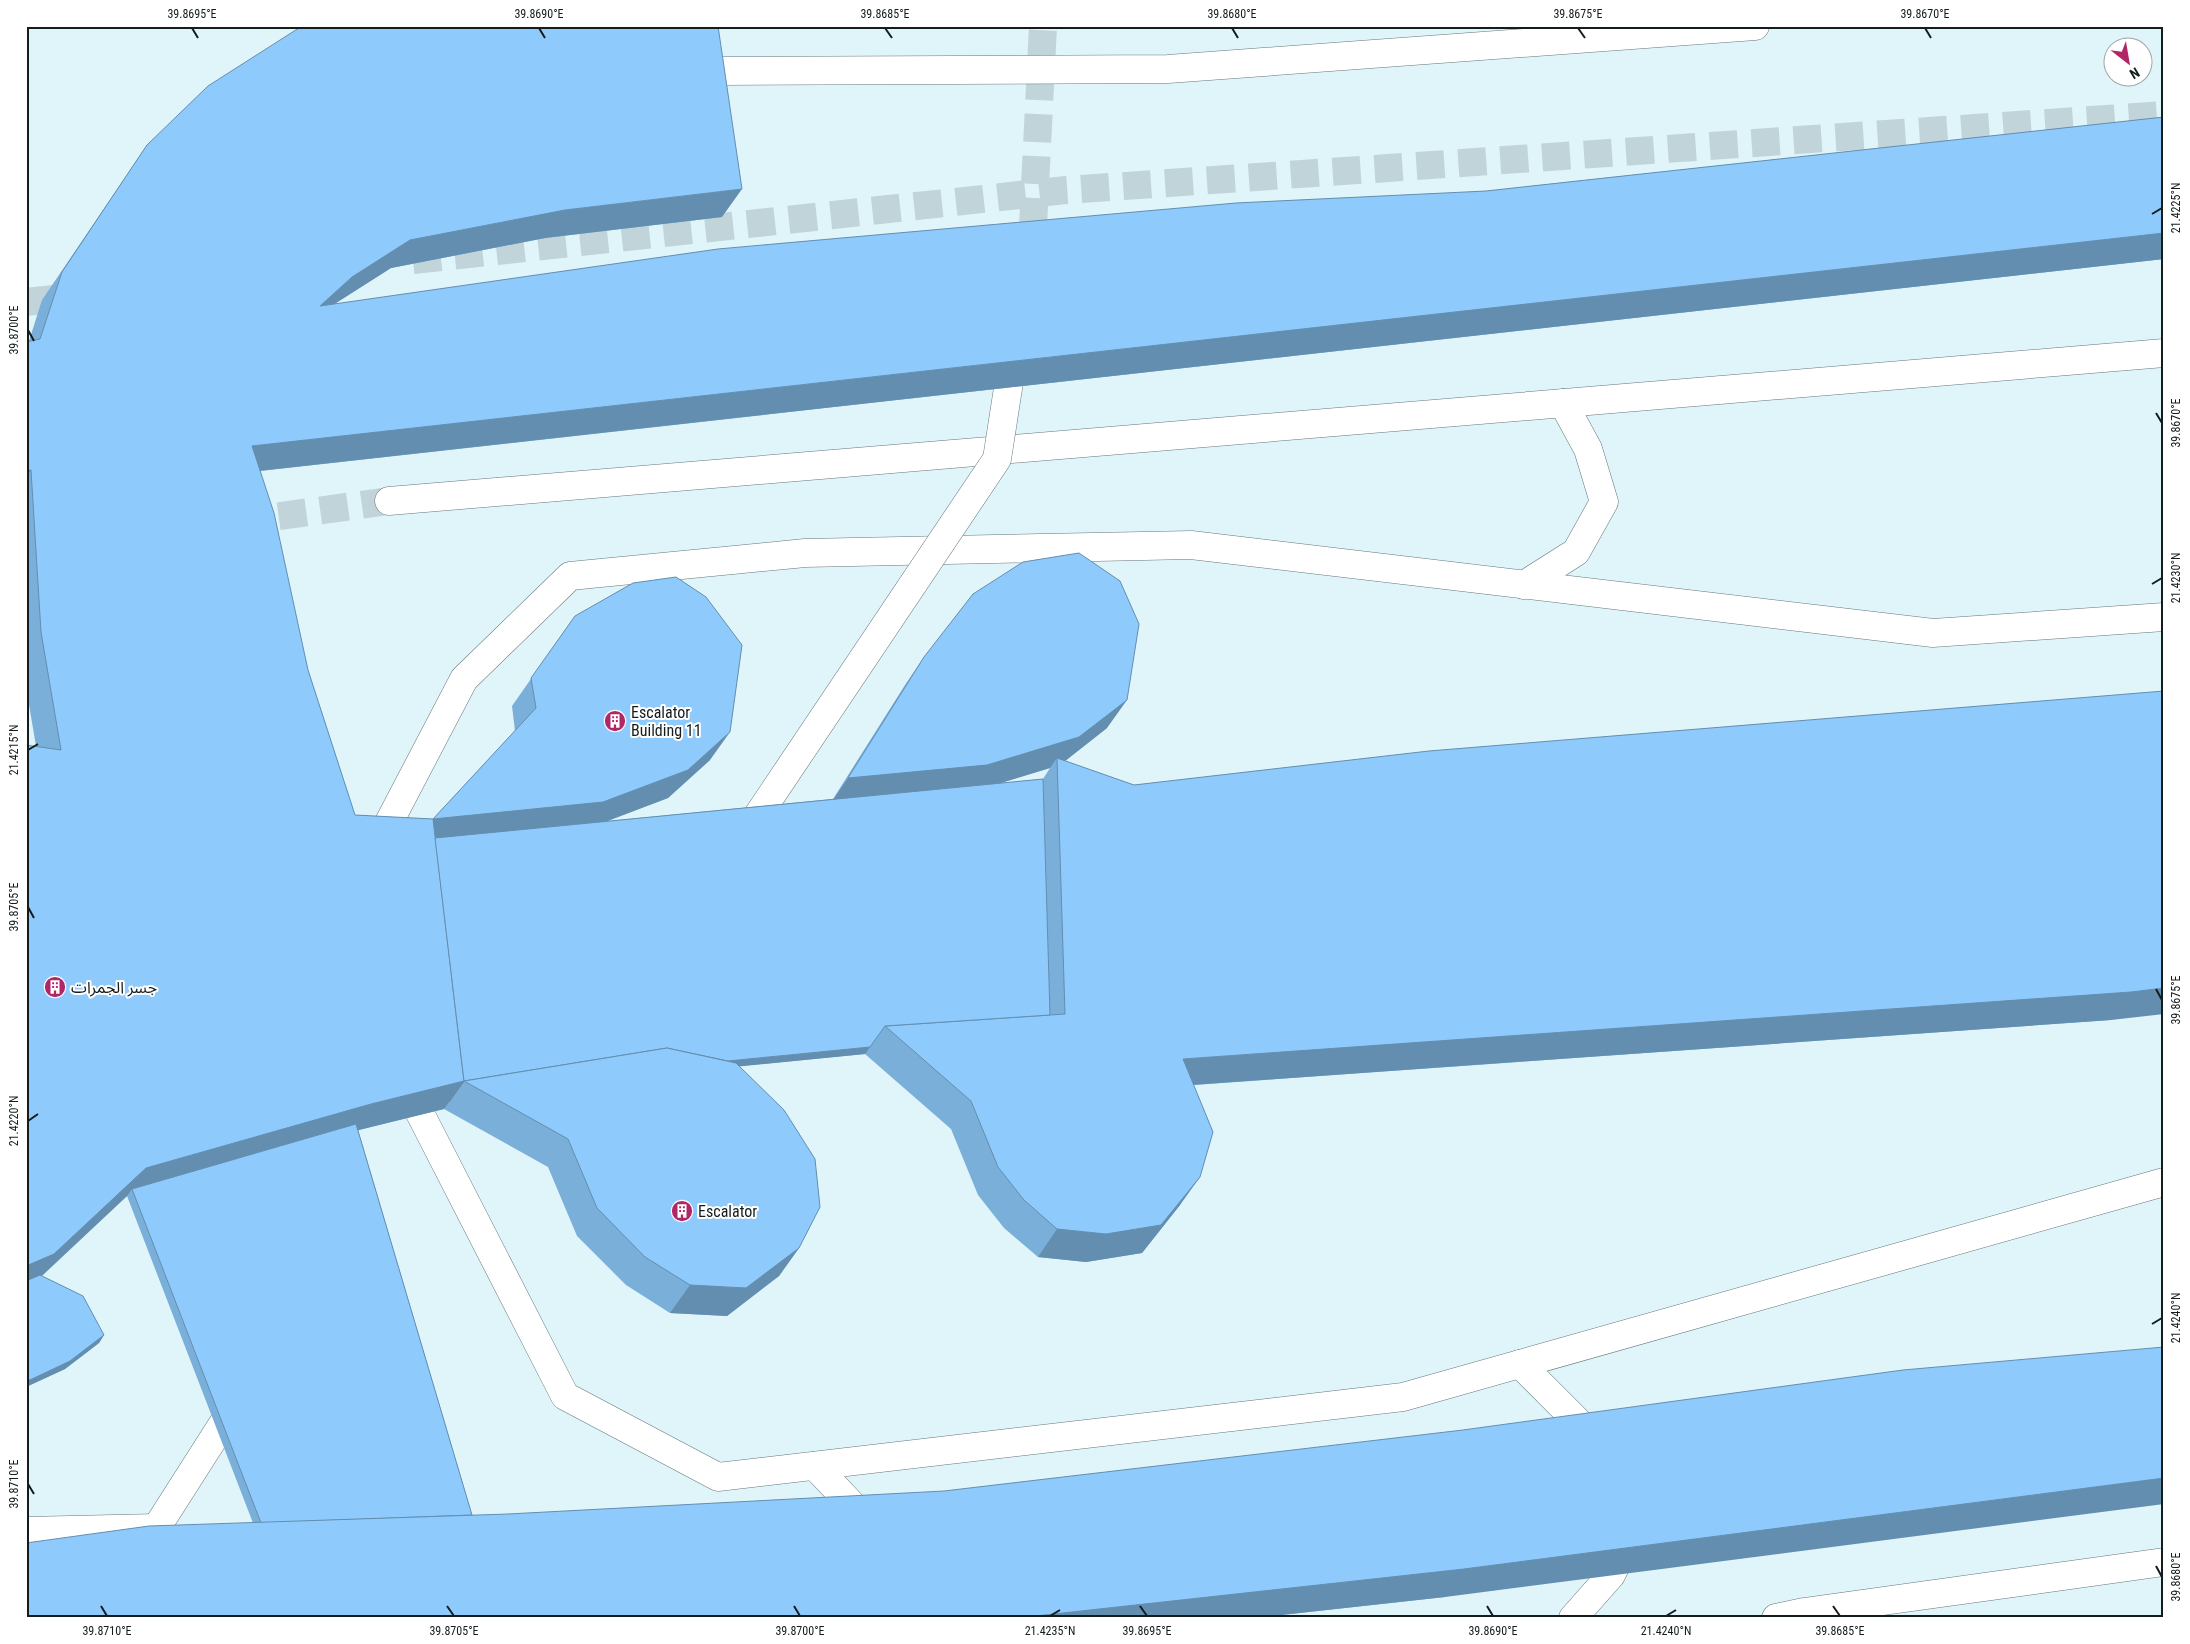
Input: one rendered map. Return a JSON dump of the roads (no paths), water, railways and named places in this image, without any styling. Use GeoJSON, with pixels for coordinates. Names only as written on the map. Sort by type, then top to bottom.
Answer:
{"type":"FeatureCollection","features":[{"type":"Feature","properties":{"kind":"street"},"geometry":{"type":"LineString","coordinates":[[692,77],[721,71],[1168,69],[1755,26]]}},
{"type":"Feature","properties":{"kind":"street"},"geometry":{"type":"LineString","coordinates":[[729,859],[997,460],[1018,324]]}},
{"type":"Feature","properties":{"kind":"street"},"geometry":{"type":"LineString","coordinates":[[389,501],[2164,353]]}},
{"type":"Feature","properties":{"kind":"street"},"geometry":{"type":"LineString","coordinates":[[1524,585],[1576,552],[1604,502],[1588,450],[1563,403]]}},
{"type":"Feature","properties":{"kind":"street"},"geometry":{"type":"LineString","coordinates":[[364,871],[464,679],[570,576],[805,553],[1192,546],[1933,634],[2164,617]]}},
{"type":"Feature","properties":{"kind":"street"},"geometry":{"type":"LineString","coordinates":[[392,1058],[565,1396],[718,1477],[1403,1397],[2164,1182]]}},
{"type":"Feature","properties":{"kind":"street"},"geometry":{"type":"LineString","coordinates":[[1520,1364],[1616,1459]]}},
{"type":"Feature","properties":{"kind":"street"},"geometry":{"type":"LineString","coordinates":[[99,1618],[252,1378]]}},
{"type":"Feature","properties":{"kind":"street"},"geometry":{"type":"LineString","coordinates":[[815,1466],[887,1541]]}},
{"type":"Feature","properties":{"kind":"street"},"geometry":{"type":"LineString","coordinates":[[1573,1618],[1611,1576],[1639,1518]]}},
{"type":"Feature","properties":{"kind":"street"},"geometry":{"type":"LineString","coordinates":[[26,1531],[156,1528]]}},
{"type":"Feature","properties":{"kind":"street"},"geometry":{"type":"LineString","coordinates":[[1776,1618],[1804,1612],[2164,1562]]}},
{"type":"Feature","properties":{"kind":"tunnel"},"geometry":{"type":"LineString","coordinates":[[1033,226],[1043,26]]}},
{"type":"Feature","properties":{"kind":"tunnel"},"geometry":{"type":"LineString","coordinates":[[413,260],[1066,190],[2164,115]]}},
{"type":"Feature","properties":{"kind":"tunnel"},"geometry":{"type":"LineString","coordinates":[[26,302],[79,296]]}},
{"type":"Feature","properties":{"kind":"tunnel"},"geometry":{"type":"LineString","coordinates":[[237,522],[389,501]]}},
{"type":"Feature","properties":{"kind":"place","name":"Escalator Building 11"},"geometry":{"type":"Point","coordinates":[615,721]}},
{"type":"Feature","properties":{"kind":"place","name":"جسر الجمرات"},"geometry":{"type":"Point","coordinates":[55,987]}},
{"type":"Feature","properties":{"kind":"place","name":"Escalator"},"geometry":{"type":"Point","coordinates":[682,1211]}}]}
